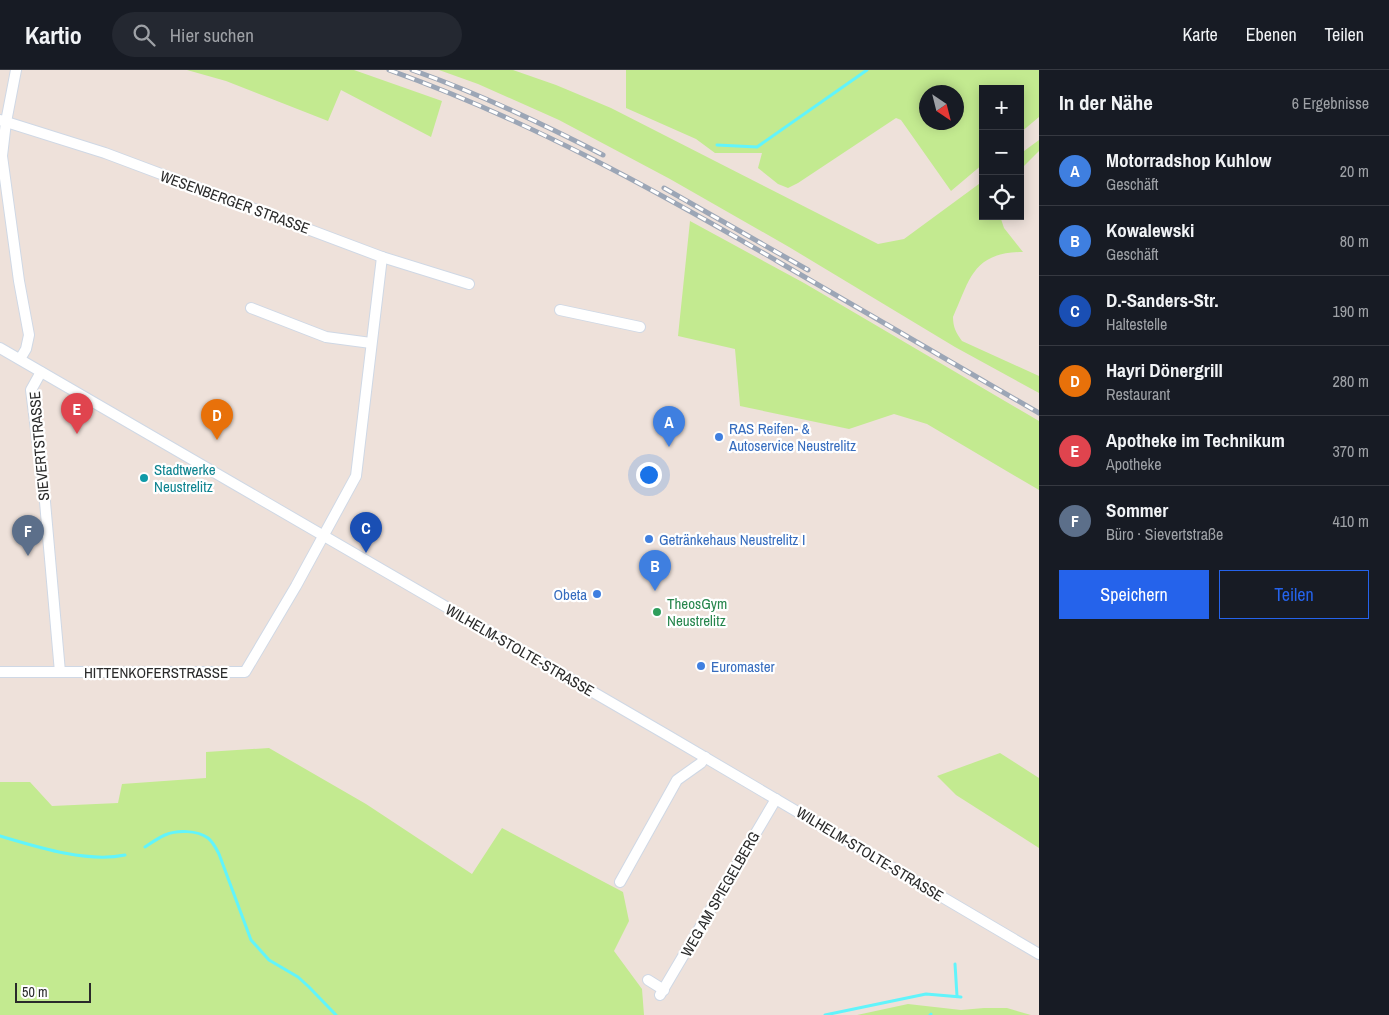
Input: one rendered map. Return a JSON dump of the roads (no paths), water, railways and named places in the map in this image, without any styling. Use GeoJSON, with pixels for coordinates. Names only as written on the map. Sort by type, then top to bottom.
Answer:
{"type":"FeatureCollection","features":[{"type":"Feature","properties":{"kind":"street"},"geometry":{"type":"LineString","coordinates":[[16,70],[3,121],[2,156],[19,280],[29,336],[26,349],[20,359]]}},
{"type":"Feature","properties":{"kind":"street","name":"WESENBERGER STRASSE"},"geometry":{"type":"LineString","coordinates":[[3,121],[105,154],[382,257],[469,284]]}},
{"type":"Feature","properties":{"kind":"street"},"geometry":{"type":"LineString","coordinates":[[324,536],[356,476],[382,257]]}},
{"type":"Feature","properties":{"kind":"street"},"geometry":{"type":"LineString","coordinates":[[251,308],[326,337],[371,343]]}},
{"type":"Feature","properties":{"kind":"street"},"geometry":{"type":"LineString","coordinates":[[560,310],[640,327]]}},
{"type":"Feature","properties":{"kind":"street","name":"WILHELM-STOLTE-STRASSE"},"geometry":{"type":"LineString","coordinates":[[0,348],[705,757],[1039,954]]}},
{"type":"Feature","properties":{"kind":"street","name":"SIEVERTSTRASSE"},"geometry":{"type":"LineString","coordinates":[[41,372],[31,390],[45,502],[60,672]]}},
{"type":"Feature","properties":{"kind":"street","name":"HITTENKOFERSTRASSE"},"geometry":{"type":"LineString","coordinates":[[0,672],[245,672],[324,536]]}},
{"type":"Feature","properties":{"kind":"street"},"geometry":{"type":"LineString","coordinates":[[620,882],[677,780],[701,763],[705,757]]}},
{"type":"Feature","properties":{"kind":"street","name":"WEG AM SPIEGELBERG"},"geometry":{"type":"LineString","coordinates":[[648,980],[662,992],[776,799]]}},
{"type":"Feature","properties":{"kind":"waterway"},"geometry":{"type":"LineString","coordinates":[[717,145],[757,147],[867,70]]}},
{"type":"Feature","properties":{"kind":"waterway"},"geometry":{"type":"LineString","coordinates":[[145,847],[162,836],[175,832],[193,832],[208,838],[219,854],[251,940],[269,960],[298,977],[336,1015]]}},
{"type":"Feature","properties":{"kind":"waterway"},"geometry":{"type":"LineString","coordinates":[[0,836],[62,853],[95,857],[125,855]]}},
{"type":"Feature","properties":{"kind":"waterway"},"geometry":{"type":"LineString","coordinates":[[955,964],[957,996]]}},
{"type":"Feature","properties":{"kind":"waterway"},"geometry":{"type":"LineString","coordinates":[[825,1015],[926,994],[961,997]]}},
{"type":"Feature","properties":{"kind":"railway"},"geometry":{"type":"LineString","coordinates":[[389,70],[492,111],[591,158],[736,237],[1039,413]]}},
{"type":"Feature","properties":{"kind":"railway"},"geometry":{"type":"LineString","coordinates":[[412,70],[461,88],[509,109],[603,155]]}},
{"type":"Feature","properties":{"kind":"railway"},"geometry":{"type":"LineString","coordinates":[[664,188],[808,270]]}},
{"type":"Feature","properties":{"kind":"place","name":"Apotheke im Technikum"},"geometry":{"type":"Point","coordinates":[77,434]}},
{"type":"Feature","properties":{"kind":"place","name":"RAS Reifen- & Autoservice Neustrelitz"},"geometry":{"type":"Point","coordinates":[719,437]}},
{"type":"Feature","properties":{"kind":"place","name":"Hayri Dönergrill"},"geometry":{"type":"Point","coordinates":[217,440]}},
{"type":"Feature","properties":{"kind":"place","name":"Motorradshop Kuhlow"},"geometry":{"type":"Point","coordinates":[669,447]}},
{"type":"Feature","properties":{"kind":"place","name":"Stadtwerke Neustrelitz"},"geometry":{"type":"Point","coordinates":[144,478]}},
{"type":"Feature","properties":{"kind":"place","name":"Getränkehaus Neustrelitz I"},"geometry":{"type":"Point","coordinates":[649,539]}},
{"type":"Feature","properties":{"kind":"place","name":"D.-Sanders-Str."},"geometry":{"type":"Point","coordinates":[366,553]}},
{"type":"Feature","properties":{"kind":"place","name":"Sommer"},"geometry":{"type":"Point","coordinates":[28,556]}},
{"type":"Feature","properties":{"kind":"place","name":"Kowalewski"},"geometry":{"type":"Point","coordinates":[655,591]}},
{"type":"Feature","properties":{"kind":"place","name":"Obeta"},"geometry":{"type":"Point","coordinates":[597,594]}},
{"type":"Feature","properties":{"kind":"place","name":"TheosGym Neustrelitz"},"geometry":{"type":"Point","coordinates":[657,612]}},
{"type":"Feature","properties":{"kind":"place","name":"Euromaster"},"geometry":{"type":"Point","coordinates":[701,666]}}]}
